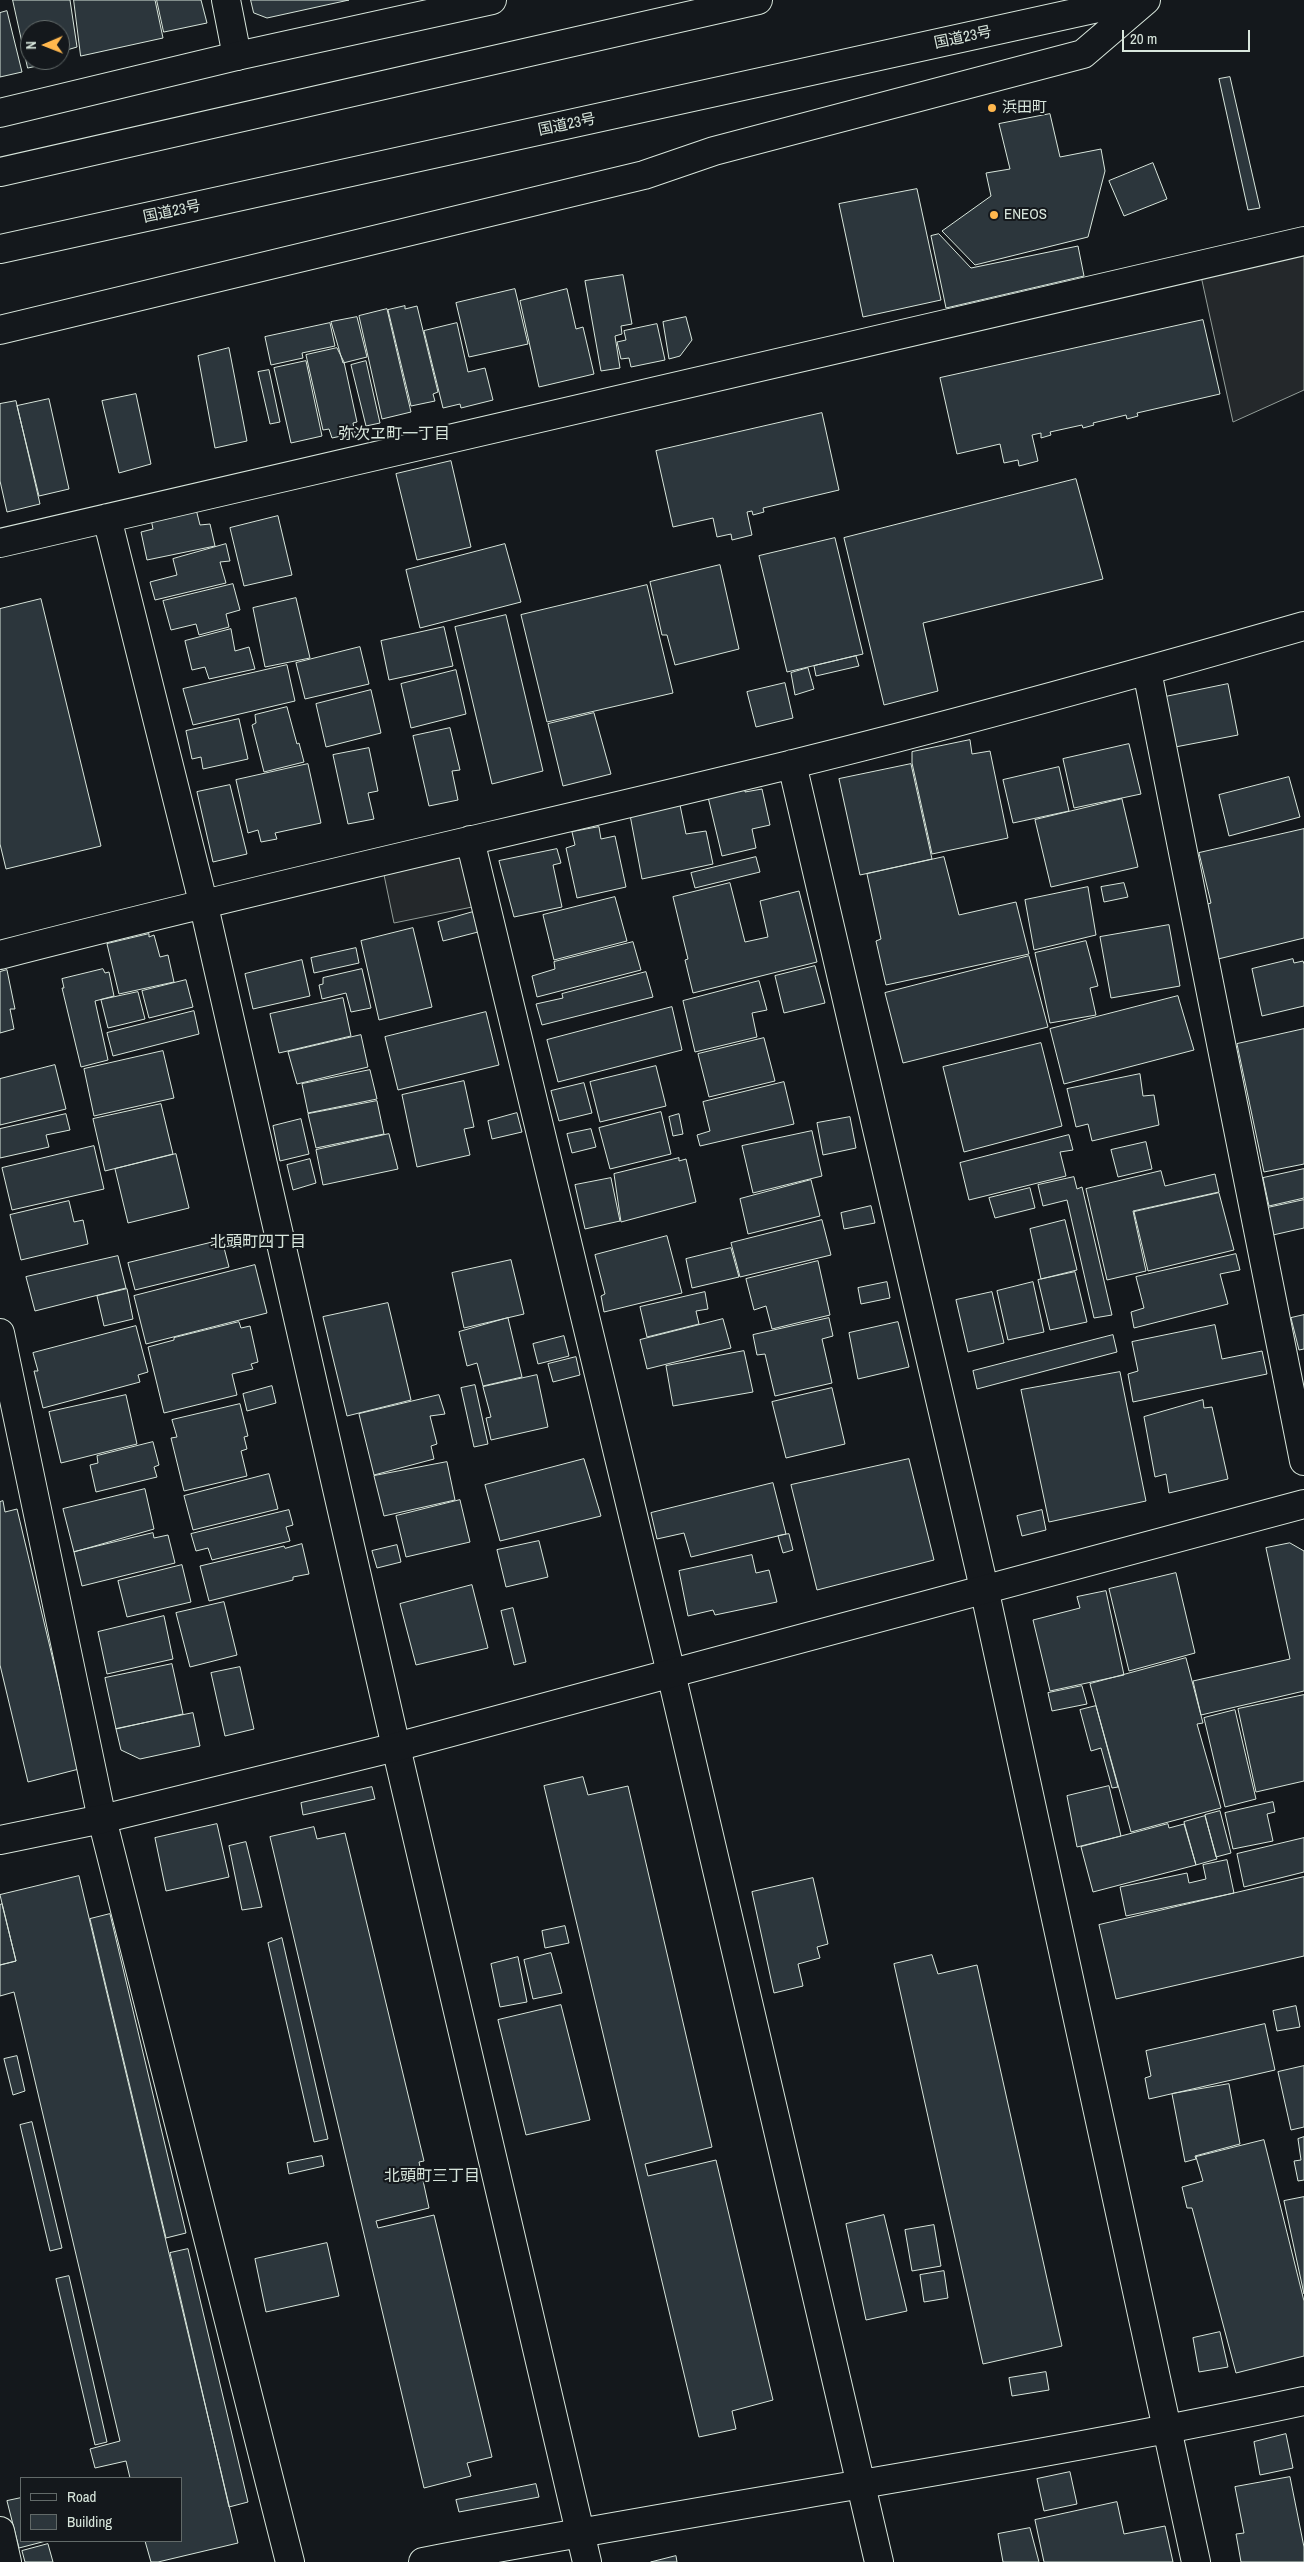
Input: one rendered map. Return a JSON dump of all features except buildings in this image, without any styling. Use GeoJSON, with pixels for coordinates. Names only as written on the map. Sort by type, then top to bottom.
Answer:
{"type":"FeatureCollection","features":[{"type":"Feature","properties":{"kind":"main road"},"geometry":{"type":"LineString","coordinates":[[226,0],[237,56]]}},
{"type":"Feature","properties":{"kind":"main road"},"geometry":{"type":"LineString","coordinates":[[0,113],[237,56],[492,0]]}},
{"type":"Feature","properties":{"kind":"main road"},"geometry":{"type":"LineString","coordinates":[[0,172],[633,30],[758,0]]}},
{"type":"Feature","properties":{"kind":"main road","name":"国道23号"},"geometry":{"type":"LineString","coordinates":[[0,249],[1134,0]]}},
{"type":"Feature","properties":{"kind":"main road"},"geometry":{"type":"LineString","coordinates":[[0,330],[644,175],[714,151],[1083,54],[1146,0]]}},
{"type":"Feature","properties":{"kind":"main road"},"geometry":{"type":"LineString","coordinates":[[0,542],[1304,241]]}},
{"type":"Feature","properties":{"kind":"main road"},"geometry":{"type":"LineString","coordinates":[[107,518],[203,902],[396,1747],[587,2562]]}},
{"type":"Feature","properties":{"kind":"main road"},"geometry":{"type":"LineString","coordinates":[[0,955],[203,902],[792,764],[1147,670],[1304,626]]}},
{"type":"Feature","properties":{"kind":"main road"},"geometry":{"type":"LineString","coordinates":[[1147,670],[1304,1461]]}},
{"type":"Feature","properties":{"kind":"main road"},"geometry":{"type":"LineString","coordinates":[[792,764],[984,1588],[1169,2430],[1196,2562]]}},
{"type":"Feature","properties":{"kind":"main road"},"geometry":{"type":"LineString","coordinates":[[470,840],[670,1673],[879,2562]]}},
{"type":"Feature","properties":{"kind":"main road"},"geometry":{"type":"LineString","coordinates":[[0,1333],[102,1819],[290,2562]]}},
{"type":"Feature","properties":{"kind":"main road"},"geometry":{"type":"LineString","coordinates":[[0,1840],[102,1819],[396,1747],[984,1588],[1304,1504]]}},
{"type":"Feature","properties":{"kind":"main road"},"geometry":{"type":"LineString","coordinates":[[423,2562],[580,2532],[862,2485],[1169,2430],[1304,2401]]}},
{"type":"Feature","properties":{"kind":"main road"},"geometry":{"type":"LineString","coordinates":[[0,2531],[7,2562]]}},
{"type":"Feature","properties":{"kind":"shaded area"},"geometry":{"type":"Polygon","coordinates":[[[1304,252],[1304,390],[1233,422],[1201,276],[1304,252]]]}},
{"type":"Feature","properties":{"kind":"shaded area"},"geometry":{"type":"Polygon","coordinates":[[[454,855],[462,860],[472,907],[394,923],[383,870],[454,855]]]}},
{"type":"Feature","properties":{"kind":"place","name":"浜田町"},"geometry":{"type":"Point","coordinates":[992,108]}},
{"type":"Feature","properties":{"kind":"place","name":"ENEOS"},"geometry":{"type":"Point","coordinates":[994,215]}},
{"type":"Feature","properties":{"kind":"district","name":"弥次ヱ町一丁目"},"geometry":{"type":"Point","coordinates":[394,435]}},
{"type":"Feature","properties":{"kind":"district","name":"北頭町四丁目"},"geometry":{"type":"Point","coordinates":[258,1243]}},
{"type":"Feature","properties":{"kind":"district","name":"北頭町三丁目"},"geometry":{"type":"Point","coordinates":[432,2177]}}]}
